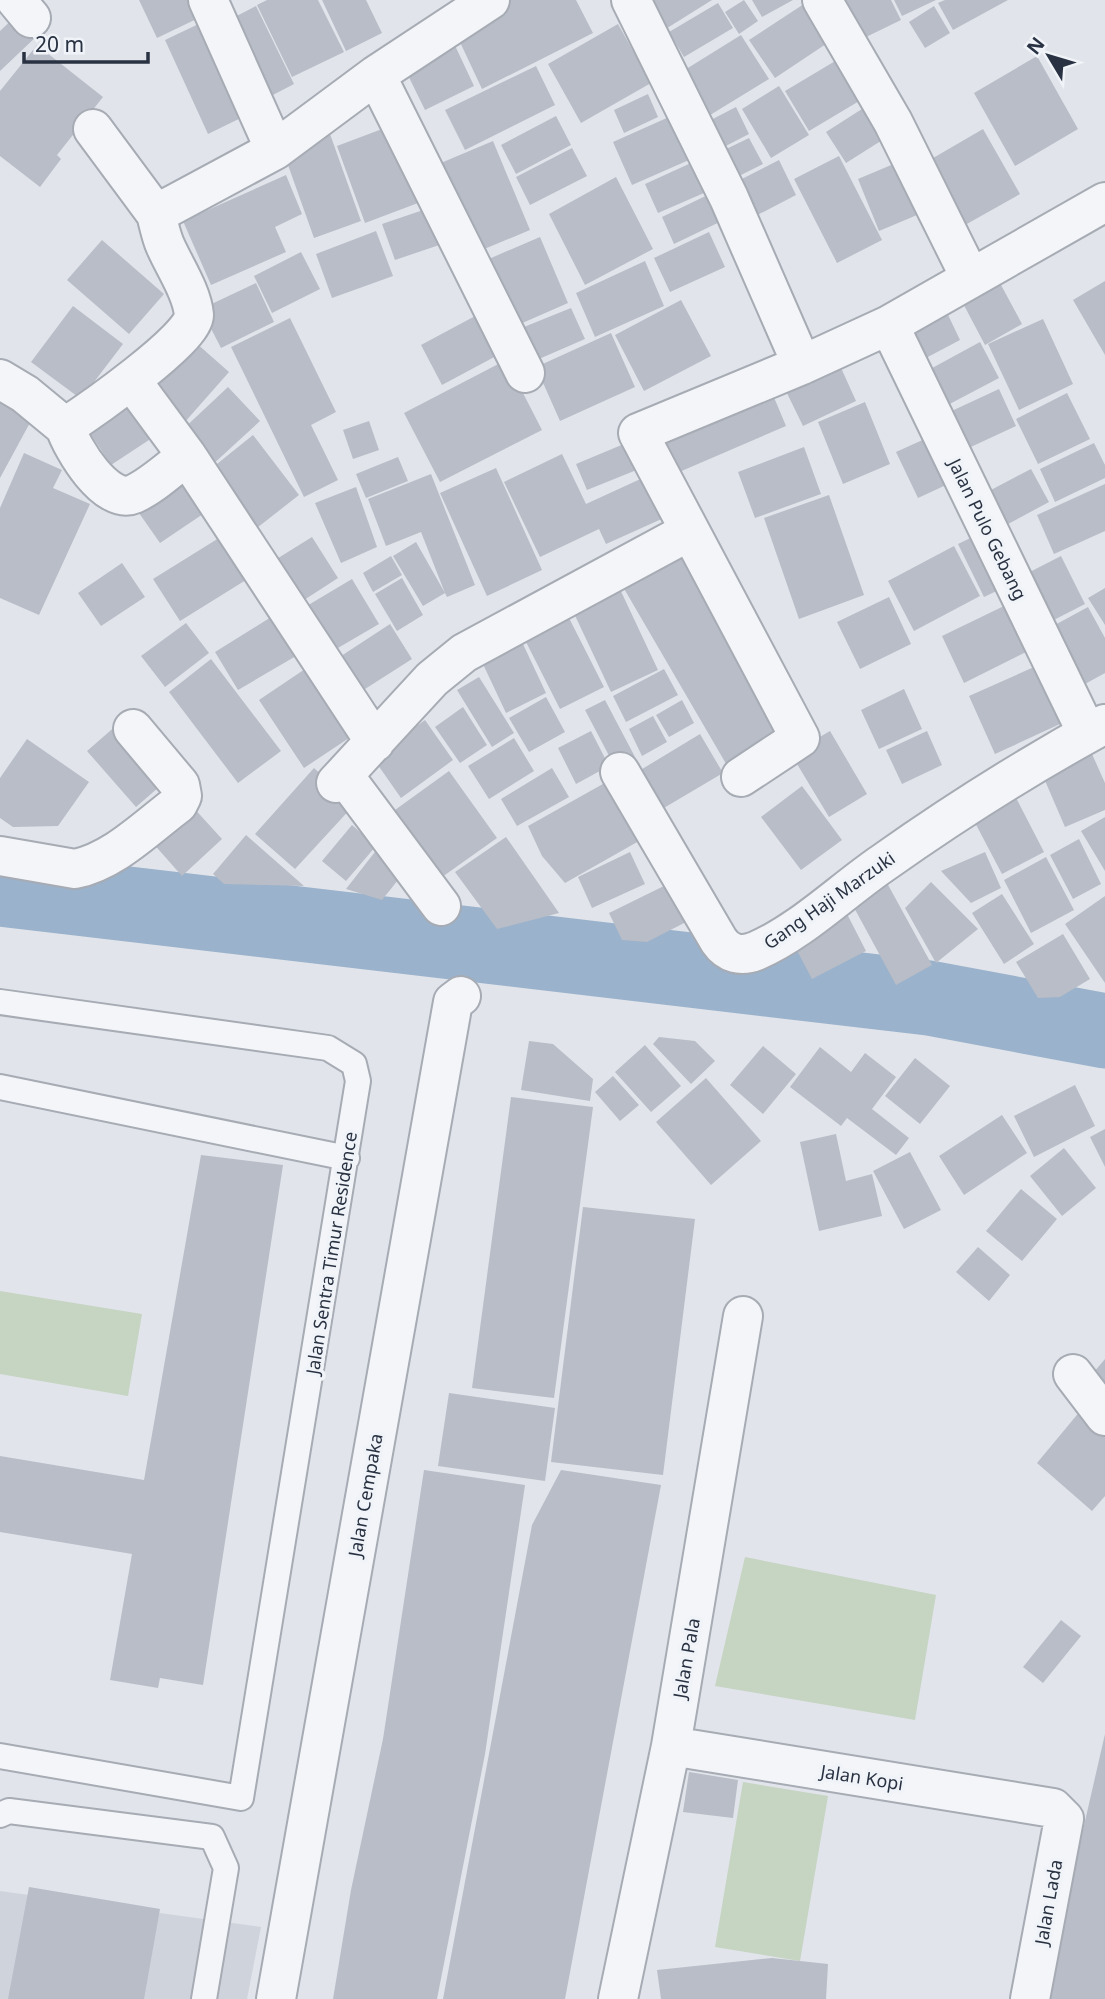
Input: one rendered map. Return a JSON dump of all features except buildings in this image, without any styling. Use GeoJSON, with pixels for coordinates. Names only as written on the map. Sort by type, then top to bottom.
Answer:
{"type":"FeatureCollection","features":[{"type":"Feature","properties":{"kind":"street"},"geometry":{"type":"LineString","coordinates":[[208,0],[275,150]]}},
{"type":"Feature","properties":{"kind":"street"},"geometry":{"type":"LineString","coordinates":[[156,214],[275,150],[376,75],[490,0]]}},
{"type":"Feature","properties":{"kind":"street"},"geometry":{"type":"LineString","coordinates":[[631,0],[729,198],[802,365]]}},
{"type":"Feature","properties":{"kind":"street"},"geometry":{"type":"LineString","coordinates":[[822,0],[893,122],[970,277]]}},
{"type":"Feature","properties":{"kind":"street"},"geometry":{"type":"LineString","coordinates":[[376,75],[525,373]]}},
{"type":"Feature","properties":{"kind":"street"},"geometry":{"type":"LineString","coordinates":[[65,427],[131,380],[190,329],[194,316],[179,273],[164,242],[156,214],[93,129]]}},
{"type":"Feature","properties":{"kind":"street"},"geometry":{"type":"LineString","coordinates":[[741,777],[800,738],[688,532],[638,433],[802,365],[888,325],[1105,202]]}},
{"type":"Feature","properties":{"kind":"street","name":"Jalan Pulo Gebang"},"geometry":{"type":"LineString","coordinates":[[888,325],[1096,728]]}},
{"type":"Feature","properties":{"kind":"street"},"geometry":{"type":"LineString","coordinates":[[0,379],[25,394],[65,427],[71,446],[102,485],[117,495],[132,495],[187,456]]}},
{"type":"Feature","properties":{"kind":"street"},"geometry":{"type":"LineString","coordinates":[[131,380],[187,456],[375,742]]}},
{"type":"Feature","properties":{"kind":"street"},"geometry":{"type":"LineString","coordinates":[[441,906],[340,780],[432,679],[464,653],[688,532]]}},
{"type":"Feature","properties":{"kind":"street","name":"Gang Haji Marzuki"},"geometry":{"type":"LineString","coordinates":[[620,772],[724,949],[743,955],[755,951],[796,926],[926,832],[1005,780],[1096,728]]}},
{"type":"Feature","properties":{"kind":"street"},"geometry":{"type":"LineString","coordinates":[[0,856],[75,869],[86,867],[103,861],[178,804],[182,796],[180,785],[133,729]]}},
{"type":"Feature","properties":{"kind":"street","name":"Jalan Cempaka"},"geometry":{"type":"LineString","coordinates":[[276,1999],[453,1002],[461,996]]}},
{"type":"Feature","properties":{"kind":"street","name":"Jalan Pala"},"geometry":{"type":"LineString","coordinates":[[618,1999],[671,1746],[743,1316]]}},
{"type":"Feature","properties":{"kind":"street"},"geometry":{"type":"LineString","coordinates":[[1073,1374],[1105,1416]]}},
{"type":"Feature","properties":{"kind":"street","name":"Jalan Kopi"},"geometry":{"type":"LineString","coordinates":[[671,1746],[1053,1808]]}},
{"type":"Feature","properties":{"kind":"street","name":"Jalan Lada"},"geometry":{"type":"LineString","coordinates":[[1030,1999],[1064,1819],[1053,1808]]}},
{"type":"Feature","properties":{"kind":"lane","name":"Jalan Sentra Timur Residence"},"geometry":{"type":"LineString","coordinates":[[0,1002],[328,1048],[354,1064],[358,1081],[241,1798],[0,1756]]}},
{"type":"Feature","properties":{"kind":"lane"},"geometry":{"type":"LineString","coordinates":[[0,1087],[347,1158]]}},
{"type":"Feature","properties":{"kind":"lane"},"geometry":{"type":"LineString","coordinates":[[0,1815],[9,1811],[212,1837],[226,1868],[204,1999]]}},
{"type":"Feature","properties":{"kind":"shaded area"},"geometry":{"type":"Polygon","coordinates":[[[0,1891],[261,1927],[247,1999],[0,1999],[0,1891]]]}},
{"type":"Feature","properties":{"kind":"green space"},"geometry":{"type":"Polygon","coordinates":[[[0,1291],[142,1314],[128,1396],[0,1374],[0,1291]]]}},
{"type":"Feature","properties":{"kind":"green space"},"geometry":{"type":"Polygon","coordinates":[[[745,1557],[936,1595],[915,1720],[715,1686],[745,1557]]]}},
{"type":"Feature","properties":{"kind":"green space"},"geometry":{"type":"Polygon","coordinates":[[[743,1782],[828,1796],[800,1961],[715,1947],[743,1782]]]}},
{"type":"Feature","properties":{"kind":"waterway"},"geometry":{"type":"LineString","coordinates":[[0,889],[929,998],[1105,1031]]}}]}
